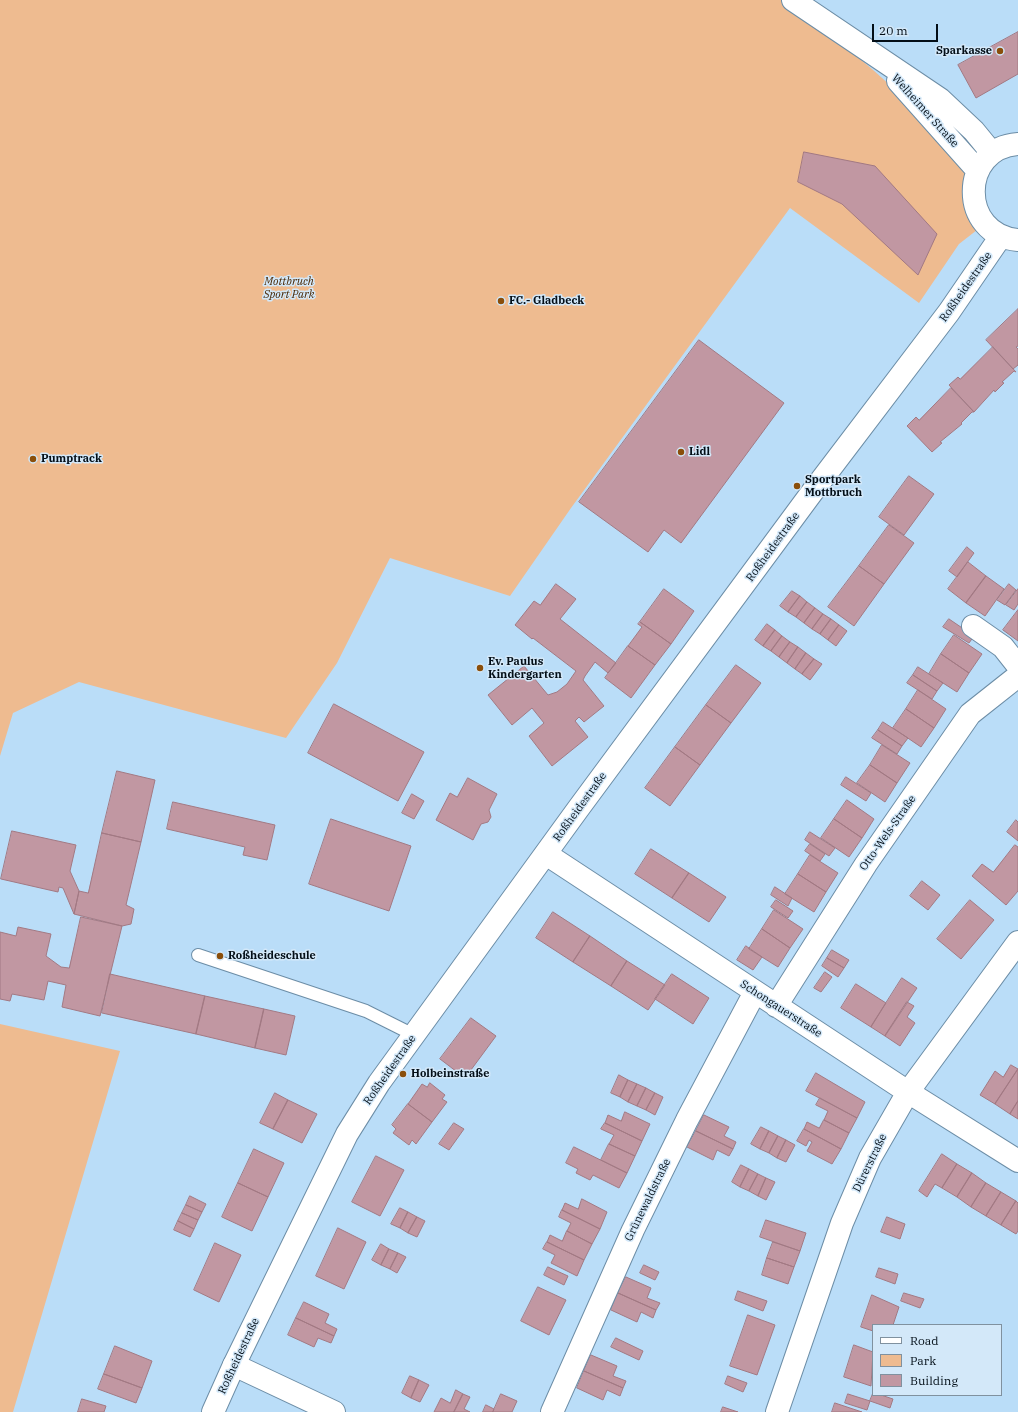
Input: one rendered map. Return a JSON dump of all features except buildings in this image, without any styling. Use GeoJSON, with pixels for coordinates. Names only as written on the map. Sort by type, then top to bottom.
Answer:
{"type":"FeatureCollection","features":[{"type":"Feature","properties":{"kind":"street","name":"Welheimer Straße"},"geometry":{"type":"LineString","coordinates":[[801,2],[940,99],[974,131],[992,153]]}},
{"type":"Feature","properties":{"kind":"street","name":"Welheimer Straße"},"geometry":{"type":"LineString","coordinates":[[872,52],[978,171]]}},
{"type":"Feature","properties":{"kind":"street"},"geometry":{"type":"LineString","coordinates":[[1010,238],[986,225],[978,213],[973,191],[978,171],[984,160],[1002,147],[1018,144]]}},
{"type":"Feature","properties":{"kind":"street","name":"Roßheidestraße"},"geometry":{"type":"LineString","coordinates":[[213,1412],[234,1365],[347,1134],[379,1083],[805,502],[949,312],[1010,238]]}},
{"type":"Feature","properties":{"kind":"street"},"geometry":{"type":"LineString","coordinates":[[973,626],[1003,647],[1018,666]]}},
{"type":"Feature","properties":{"kind":"street","name":"Otto-Wels-Straße"},"geometry":{"type":"LineString","coordinates":[[776,1006],[866,864],[970,714],[1018,676]]}},
{"type":"Feature","properties":{"kind":"street","name":"Schongauerstraße"},"geometry":{"type":"LineString","coordinates":[[546,854],[908,1092],[1018,1161]]}},
{"type":"Feature","properties":{"kind":"street","name":"Dürerstraße"},"geometry":{"type":"LineString","coordinates":[[778,1412],[842,1223],[870,1158],[908,1092],[1018,942]]}},
{"type":"Feature","properties":{"kind":"street","name":"Grünewaldstraße"},"geometry":{"type":"LineString","coordinates":[[552,1412],[633,1230],[687,1120],[755,992]]}},
{"type":"Feature","properties":{"kind":"street"},"geometry":{"type":"LineString","coordinates":[[234,1365],[334,1412]]}},
{"type":"Feature","properties":{"kind":"lane"},"geometry":{"type":"LineString","coordinates":[[198,955],[366,1011],[414,1035]]}},
{"type":"Feature","properties":{"kind":"green space","name":"Mottbruch Sport Park"},"geometry":{"type":"Polygon","coordinates":[[[0,0],[784,0],[821,27],[874,71],[908,102],[941,136],[968,168],[963,185],[964,200],[972,223],[977,230],[959,244],[919,303],[790,208],[571,508],[510,596],[390,558],[337,663],[286,738],[79,682],[13,713],[0,756],[0,0]]]}},
{"type":"Feature","properties":{"kind":"green space"},"geometry":{"type":"Polygon","coordinates":[[[0,1024],[120,1051],[13,1412],[0,1412],[0,1024]]]}},
{"type":"Feature","properties":{"kind":"place","name":"Sparkasse"},"geometry":{"type":"Point","coordinates":[1000,51]}},
{"type":"Feature","properties":{"kind":"place","name":"FC.- Gladbeck"},"geometry":{"type":"Point","coordinates":[501,301]}},
{"type":"Feature","properties":{"kind":"place","name":"Lidl"},"geometry":{"type":"Point","coordinates":[681,452]}},
{"type":"Feature","properties":{"kind":"place","name":"Pumptrack"},"geometry":{"type":"Point","coordinates":[33,459]}},
{"type":"Feature","properties":{"kind":"place","name":"Sportpark Mottbruch"},"geometry":{"type":"Point","coordinates":[797,486]}},
{"type":"Feature","properties":{"kind":"place","name":"Ev. Paulus Kindergarten"},"geometry":{"type":"Point","coordinates":[480,668]}},
{"type":"Feature","properties":{"kind":"place","name":"Roßheideschule"},"geometry":{"type":"Point","coordinates":[220,956]}},
{"type":"Feature","properties":{"kind":"place","name":"Holbeinstraße"},"geometry":{"type":"Point","coordinates":[403,1074]}}]}
